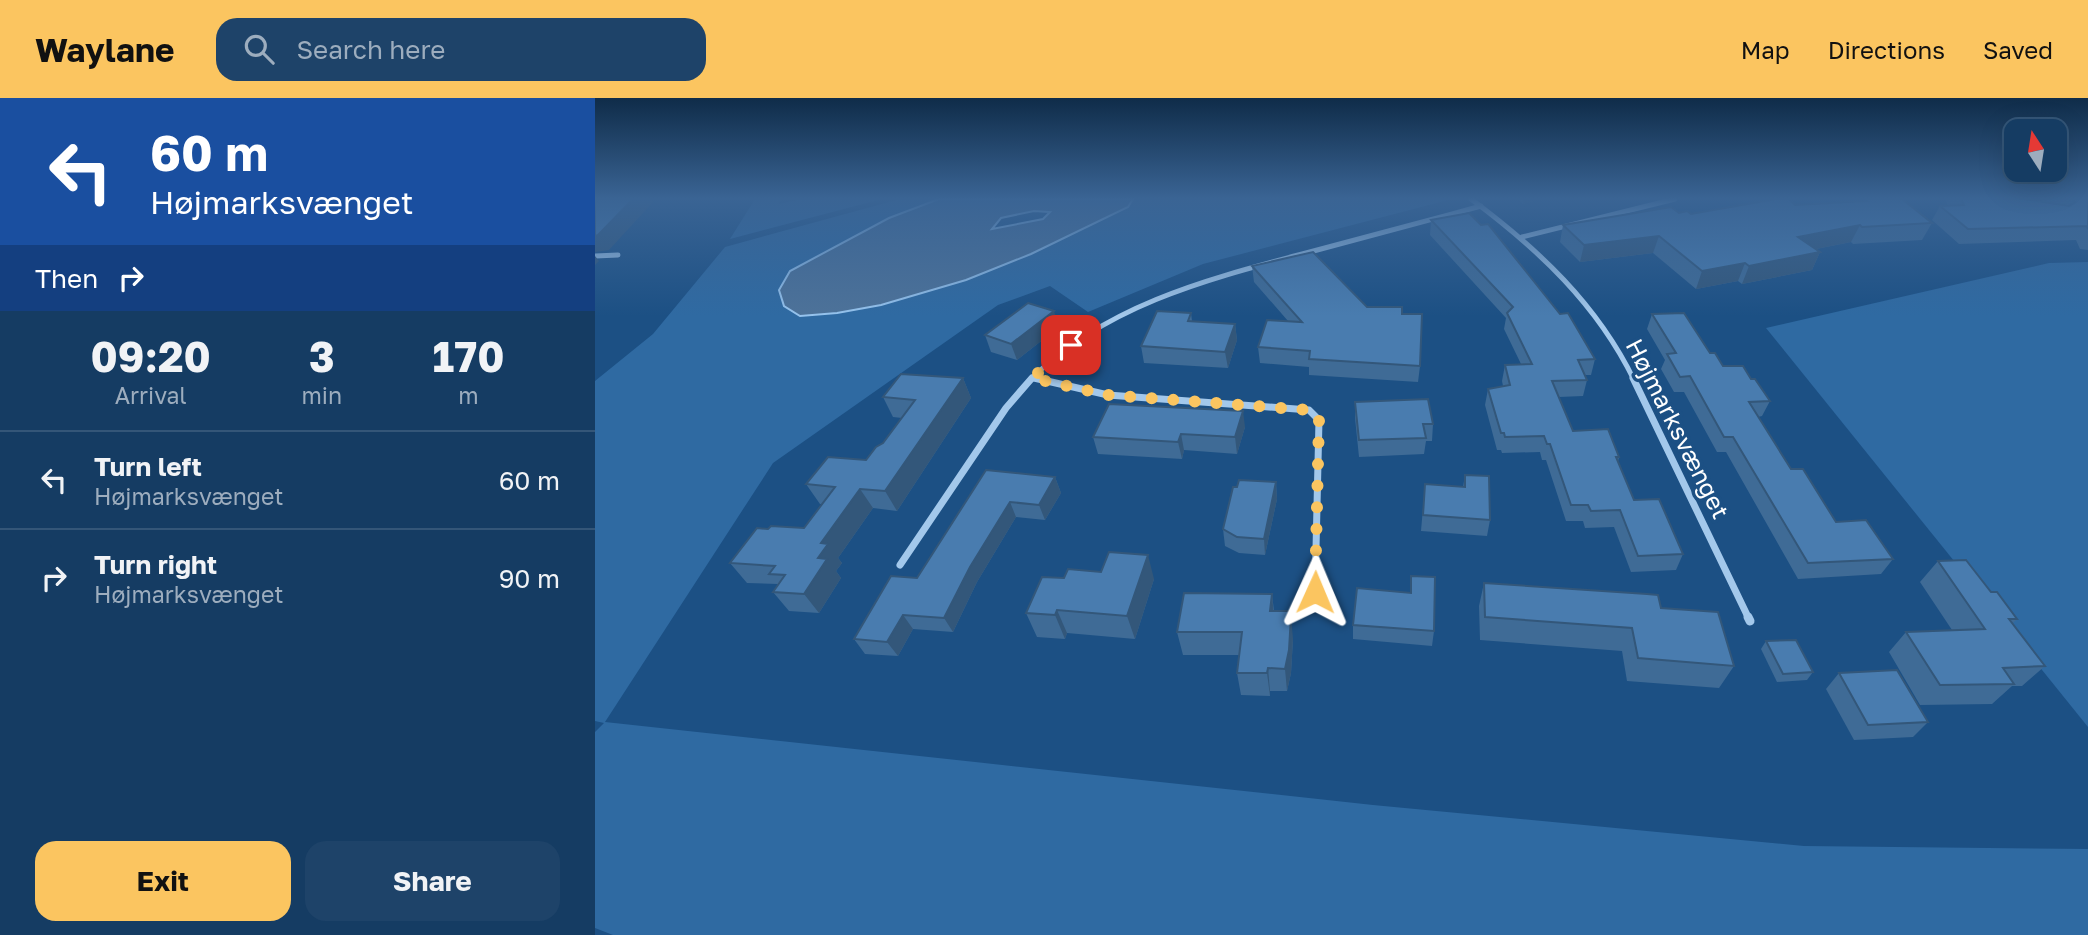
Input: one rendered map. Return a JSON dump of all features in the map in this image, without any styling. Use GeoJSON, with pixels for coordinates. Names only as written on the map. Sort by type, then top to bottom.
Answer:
{"type":"FeatureCollection","features":[{"type":"Feature","properties":{"kind":"street"},"geometry":{"type":"LineString","coordinates":[[900,565],[1006,408],[1032,378],[1071,345],[1113,319],[1169,293],[1226,274],[1361,238]]}},
{"type":"Feature","properties":{"kind":"street","name":"Højmarksvænget"},"geometry":{"type":"LineString","coordinates":[[1523,238],[1555,267],[1583,300],[1623,358],[1751,621]]}},
{"type":"Feature","properties":{"kind":"street"},"geometry":{"type":"LineString","coordinates":[[595,256],[618,255]]}},
{"type":"Feature","properties":{"kind":"street"},"geometry":{"type":"LineString","coordinates":[[1032,378],[1108,395],[1309,410],[1319,420],[1315,592]]}},
{"type":"Feature","properties":{"kind":"shaded area"},"geometry":{"type":"Polygon","coordinates":[[[758,238],[852,238],[790,271],[784,306],[800,316],[881,305],[966,280],[1064,238],[1302,238],[1203,264],[1088,312],[1050,286],[998,305],[773,463],[605,722],[1373,805],[1804,846],[2088,849],[2088,935],[613,935],[595,928],[595,732],[604,723],[595,721],[595,381],[653,334],[725,247],[758,238]]]}},
{"type":"Feature","properties":{"kind":"shaded area"},"geometry":{"type":"Polygon","coordinates":[[[852,238],[1064,238],[966,280],[881,305],[837,313],[800,316],[784,306],[779,290],[790,271],[852,238]]]}},
{"type":"Feature","properties":{"kind":"shaded area"},"geometry":{"type":"Polygon","coordinates":[[[2088,262],[2088,727],[1766,328],[2049,263],[2088,262]]]}},
{"type":"Feature","properties":{"kind":"building"},"geometry":{"type":"Polygon","coordinates":[[[1448,238],[1499,238],[1560,314],[1568,313],[1595,359],[1578,360],[1587,380],[1552,381],[1573,431],[1608,429],[1619,457],[1616,457],[1634,500],[1659,499],[1683,554],[1638,556],[1620,510],[1591,511],[1588,505],[1571,505],[1550,444],[1547,444],[1544,436],[1505,437],[1504,433],[1501,433],[1488,389],[1510,385],[1505,365],[1532,364],[1507,313],[1513,307],[1448,238]]]}},
{"type":"Feature","properties":{"kind":"building"},"geometry":{"type":"Polygon","coordinates":[[[1577,238],[1642,238],[1584,245],[1577,238]]]}},
{"type":"Feature","properties":{"kind":"building"},"geometry":{"type":"Polygon","coordinates":[[[1662,238],[1800,238],[1820,252],[1749,266],[1745,263],[1702,271],[1662,238]]]}},
{"type":"Feature","properties":{"kind":"building"},"geometry":{"type":"Polygon","coordinates":[[[1313,252],[1367,307],[1402,307],[1402,314],[1422,314],[1420,366],[1309,359],[1310,351],[1258,347],[1267,320],[1302,322],[1252,266],[1313,252]]]}},
{"type":"Feature","properties":{"kind":"building"},"geometry":{"type":"Polygon","coordinates":[[[1028,303],[1054,311],[1011,344],[985,335],[1028,303]]]}},
{"type":"Feature","properties":{"kind":"building"},"geometry":{"type":"Polygon","coordinates":[[[1157,311],[1191,313],[1188,321],[1235,324],[1225,352],[1141,346],[1157,311]]]}},
{"type":"Feature","properties":{"kind":"building"},"geometry":{"type":"Polygon","coordinates":[[[1684,313],[1710,353],[1715,353],[1723,366],[1743,366],[1751,379],[1755,379],[1770,401],[1749,402],[1791,469],[1803,469],[1836,522],[1866,520],[1893,559],[1808,563],[1733,437],[1724,437],[1690,376],[1680,377],[1667,354],[1676,353],[1652,314],[1684,313]]]}},
{"type":"Feature","properties":{"kind":"building"},"geometry":{"type":"Polygon","coordinates":[[[901,374],[963,378],[885,491],[860,489],[821,543],[828,544],[818,558],[827,559],[804,594],[773,592],[785,575],[769,574],[775,566],[730,563],[757,528],[804,528],[835,487],[806,484],[828,457],[866,460],[876,447],[883,443],[915,400],[883,397],[901,374]]]}},
{"type":"Feature","properties":{"kind":"building"},"geometry":{"type":"Polygon","coordinates":[[[1428,399],[1433,424],[1423,424],[1426,438],[1359,440],[1355,402],[1428,399]]]}},
{"type":"Feature","properties":{"kind":"building"},"geometry":{"type":"Polygon","coordinates":[[[1109,404],[1243,411],[1235,437],[1181,434],[1178,442],[1093,437],[1109,404]]]}},
{"type":"Feature","properties":{"kind":"building"},"geometry":{"type":"Polygon","coordinates":[[[986,470],[1055,477],[1039,505],[1010,502],[970,567],[944,618],[903,615],[887,642],[854,639],[891,576],[917,578],[986,470]]]}},
{"type":"Feature","properties":{"kind":"building"},"geometry":{"type":"Polygon","coordinates":[[[1465,475],[1489,476],[1490,520],[1423,515],[1425,484],[1465,487],[1465,475]]]}},
{"type":"Feature","properties":{"kind":"building"},"geometry":{"type":"Polygon","coordinates":[[[1239,480],[1276,482],[1264,539],[1237,537],[1223,529],[1233,487],[1237,487],[1239,480]]]}},
{"type":"Feature","properties":{"kind":"building"},"geometry":{"type":"Polygon","coordinates":[[[1109,552],[1148,555],[1127,616],[1057,610],[1055,615],[1026,613],[1042,577],[1064,578],[1068,569],[1101,572],[1109,552]]]}},
{"type":"Feature","properties":{"kind":"building"},"geometry":{"type":"Polygon","coordinates":[[[1966,560],[1991,592],[1997,592],[2017,619],[2009,619],[2045,666],[2003,668],[2014,684],[1940,685],[1906,632],[1985,629],[1938,561],[1966,560]]]}},
{"type":"Feature","properties":{"kind":"building"},"geometry":{"type":"Polygon","coordinates":[[[1411,576],[1435,577],[1434,631],[1353,625],[1357,588],[1411,593],[1411,576]]]}},
{"type":"Feature","properties":{"kind":"building"},"geometry":{"type":"Polygon","coordinates":[[[1484,583],[1658,595],[1661,608],[1718,612],[1734,666],[1638,658],[1632,628],[1485,617],[1484,583]]]}},
{"type":"Feature","properties":{"kind":"building"},"geometry":{"type":"Polygon","coordinates":[[[1184,593],[1272,594],[1270,611],[1289,611],[1291,616],[1285,669],[1268,668],[1267,673],[1237,673],[1242,632],[1177,632],[1184,593]]]}},
{"type":"Feature","properties":{"kind":"building"},"geometry":{"type":"Polygon","coordinates":[[[1796,640],[1813,672],[1783,674],[1766,641],[1796,640]]]}},
{"type":"Feature","properties":{"kind":"building"},"geometry":{"type":"Polygon","coordinates":[[[1897,670],[1928,722],[1868,725],[1839,673],[1897,670]]]}},
{"type":"Feature","properties":{"kind":"route"},"geometry":{"type":"LineString","coordinates":[[1071,345],[1032,378],[1108,395],[1309,410],[1319,420],[1315,592]]}}]}
